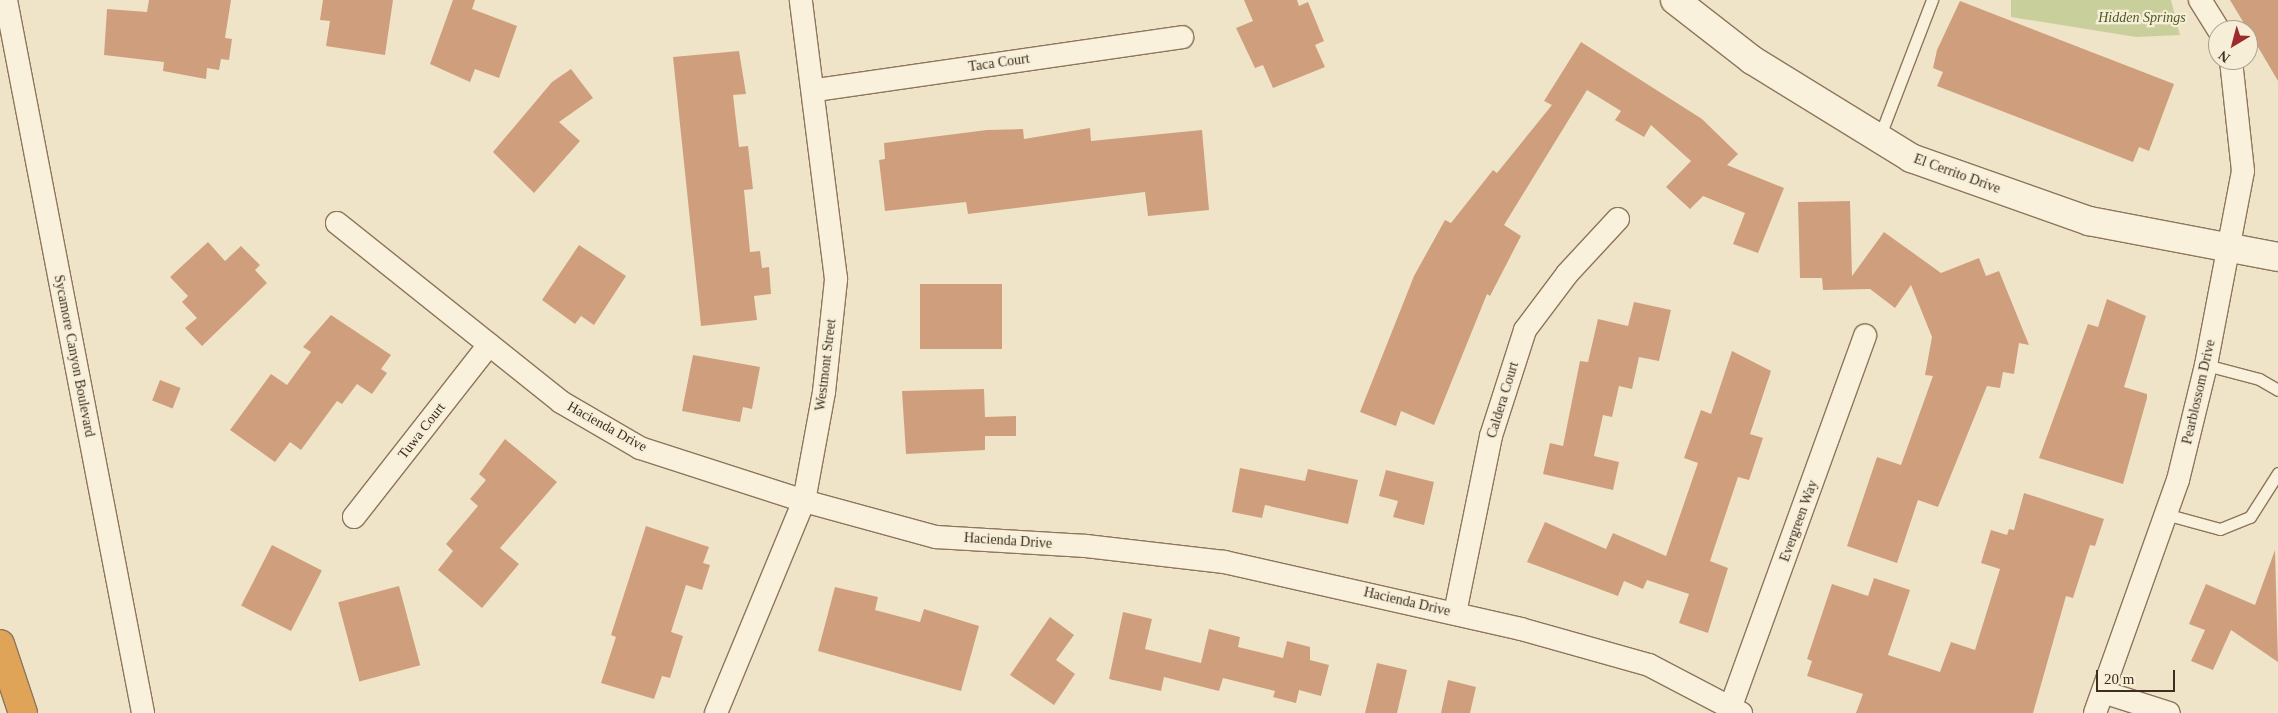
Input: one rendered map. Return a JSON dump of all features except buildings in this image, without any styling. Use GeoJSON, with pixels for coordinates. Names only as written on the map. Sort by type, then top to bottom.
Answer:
{"type":"FeatureCollection","features":[{"type":"Feature","properties":{"kind":"highway"},"geometry":{"type":"LineString","coordinates":[[0,644],[23,713]]}},
{"type":"Feature","properties":{"kind":"street","name":"Sycamore Canyon Boulevard"},"geometry":{"type":"LineString","coordinates":[[6,0],[143,713]]}},
{"type":"Feature","properties":{"kind":"street","name":"Westmont Street"},"geometry":{"type":"LineString","coordinates":[[716,713],[804,501],[824,392],[836,279],[816,90],[801,0]]}},
{"type":"Feature","properties":{"kind":"street","name":"El Cerrito Drive"},"geometry":{"type":"LineString","coordinates":[[1675,0],[1752,60],[1911,158],[2089,221],[2230,252],[2278,257]]}},
{"type":"Feature","properties":{"kind":"street"},"geometry":{"type":"LineString","coordinates":[[2200,0],[2212,20]]}},
{"type":"Feature","properties":{"kind":"street","name":"Taca Court"},"geometry":{"type":"LineString","coordinates":[[816,90],[1182,37]]}},
{"type":"Feature","properties":{"kind":"street","name":"Pearblossom Drive"},"geometry":{"type":"LineString","coordinates":[[2099,703],[2178,480],[2206,365],[2230,252],[2243,172],[2233,70]]}},
{"type":"Feature","properties":{"kind":"street","name":"Caldera Court"},"geometry":{"type":"LineString","coordinates":[[1455,613],[1491,436],[1525,330],[1567,274],[1618,220]]}},
{"type":"Feature","properties":{"kind":"street","name":"Hacienda Drive"},"geometry":{"type":"LineString","coordinates":[[338,223],[561,402],[640,448],[804,501],[936,537],[1086,546],[1224,562],[1455,613],[1649,665],[1736,710]]}},
{"type":"Feature","properties":{"kind":"street","name":"Evergreen Way"},"geometry":{"type":"LineString","coordinates":[[1736,710],[1865,336]]}},
{"type":"Feature","properties":{"kind":"street","name":"Tuwa Court"},"geometry":{"type":"LineString","coordinates":[[354,517],[489,344]]}},
{"type":"Feature","properties":{"kind":"street"},"geometry":{"type":"LineString","coordinates":[[2099,703],[2169,713]]}},
{"type":"Feature","properties":{"kind":"lane"},"geometry":{"type":"LineString","coordinates":[[1879,138],[1932,0]]}},
{"type":"Feature","properties":{"kind":"lane"},"geometry":{"type":"LineString","coordinates":[[2206,365],[2259,379],[2278,390]]}},
{"type":"Feature","properties":{"kind":"lane"},"geometry":{"type":"LineString","coordinates":[[2165,514],[2220,529],[2250,517],[2278,473]]}},
{"type":"Feature","properties":{"kind":"green space","name":"Hidden Springs"},"geometry":{"type":"Polygon","coordinates":[[[2011,0],[2171,0],[2180,35],[2136,37],[2011,17],[2011,0]]]}}]}
